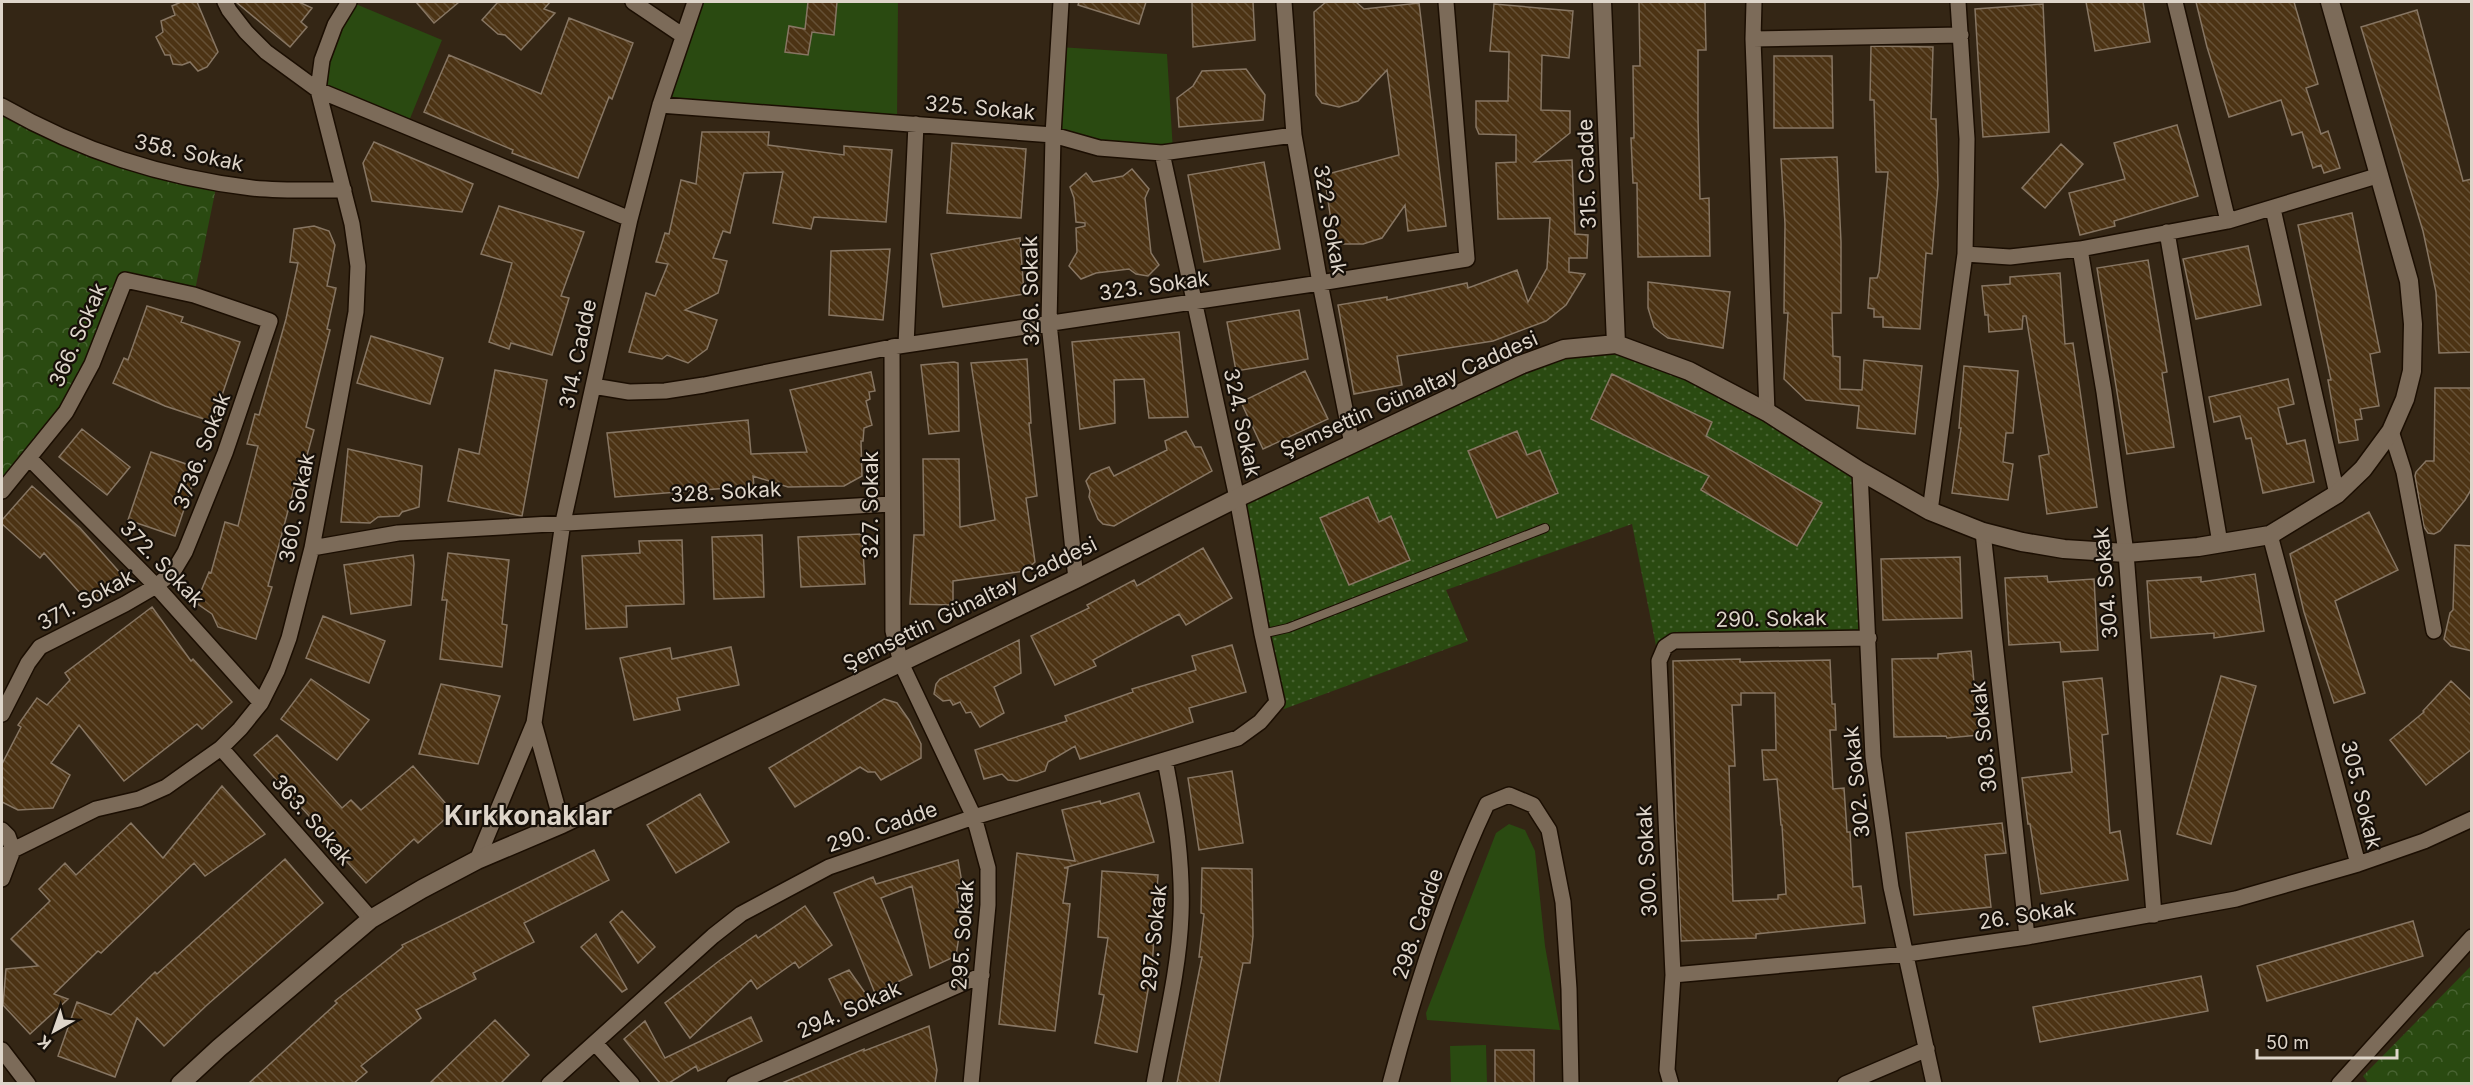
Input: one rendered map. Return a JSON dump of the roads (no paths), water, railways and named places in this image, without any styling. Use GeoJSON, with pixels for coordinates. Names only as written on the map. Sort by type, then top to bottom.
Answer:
{"type":"FeatureCollection","features":[{"type":"Feature","properties":{"kind":"street"},"geometry":{"type":"LineString","coordinates":[[225,2],[246,32],[266,52],[318,90],[630,219]]}},
{"type":"Feature","properties":{"kind":"street","name":"360. Sokak"},"geometry":{"type":"LineString","coordinates":[[7,853],[96,809],[139,799],[160,790],[221,748],[240,729],[261,703],[277,671],[290,638],[312,548],[357,312],[358,266],[352,224],[318,90],[322,60],[334,25],[349,2]]}},
{"type":"Feature","properties":{"kind":"street"},"geometry":{"type":"LineString","coordinates":[[633,2],[682,35]]}},
{"type":"Feature","properties":{"kind":"street","name":"314. Cadde"},"geometry":{"type":"LineString","coordinates":[[534,723],[563,522],[630,219],[660,105],[695,2]]}},
{"type":"Feature","properties":{"kind":"street","name":"326. Sokak"},"geometry":{"type":"LineString","coordinates":[[1061,2],[1053,135],[1049,322],[1076,579]]}},
{"type":"Feature","properties":{"kind":"street","name":"322. Sokak"},"geometry":{"type":"LineString","coordinates":[[1284,2],[1294,135],[1352,444]]}},
{"type":"Feature","properties":{"kind":"street","name":"323. Sokak"},"geometry":{"type":"LineString","coordinates":[[593,386],[629,392],[665,391],[704,386],[899,346],[1467,259],[1446,2]]}},
{"type":"Feature","properties":{"kind":"street","name":"315. Cadde"},"geometry":{"type":"LineString","coordinates":[[1602,2],[1616,344]]}},
{"type":"Feature","properties":{"kind":"street"},"geometry":{"type":"LineString","coordinates":[[1754,2],[1753,39],[1767,412]]}},
{"type":"Feature","properties":{"kind":"street"},"geometry":{"type":"LineString","coordinates":[[1930,511],[1965,254],[1967,139],[1958,2]]}},
{"type":"Feature","properties":{"kind":"street"},"geometry":{"type":"LineString","coordinates":[[2175,2],[2228,221]]}},
{"type":"Feature","properties":{"kind":"street","name":"Şemsettin Günaltay Caddesi"},"geometry":{"type":"LineString","coordinates":[[180,1083],[371,919],[422,889],[477,860],[562,824],[901,663],[1237,498],[1520,365],[1563,349],[1616,344],[1689,371],[1767,412],[1860,471],[1930,511],[1983,532],[2064,549],[2126,553],[2198,548],[2270,535],[2337,494],[2363,469],[2391,431],[2405,399],[2412,371],[2413,324],[2409,281],[2330,2]]}},
{"type":"Feature","properties":{"kind":"street"},"geometry":{"type":"LineString","coordinates":[[1753,39],[1961,35]]}},
{"type":"Feature","properties":{"kind":"street","name":"358. Sokak"},"geometry":{"type":"LineString","coordinates":[[2,105],[48,131],[125,161],[182,178],[254,188],[344,190]]}},
{"type":"Feature","properties":{"kind":"street","name":"325. Sokak"},"geometry":{"type":"LineString","coordinates":[[660,105],[1053,135],[1099,148],[1162,153],[1294,135]]}},
{"type":"Feature","properties":{"kind":"street","name":"327. Sokak"},"geometry":{"type":"LineString","coordinates":[[901,663],[893,631],[891,504],[899,346],[916,124]]}},
{"type":"Feature","properties":{"kind":"street","name":"324. Sokak"},"geometry":{"type":"LineString","coordinates":[[1162,153],[1237,498],[1277,702]]}},
{"type":"Feature","properties":{"kind":"street"},"geometry":{"type":"LineString","coordinates":[[1965,254],[2010,257],[2080,249],[2228,221],[2380,175]]}},
{"type":"Feature","properties":{"kind":"street"},"geometry":{"type":"LineString","coordinates":[[2273,209],[2337,494]]}},
{"type":"Feature","properties":{"kind":"street"},"geometry":{"type":"LineString","coordinates":[[2167,232],[2220,543]]}},
{"type":"Feature","properties":{"kind":"street","name":"304. Sokak"},"geometry":{"type":"LineString","coordinates":[[2080,249],[2104,392],[2126,553],[2154,915]]}},
{"type":"Feature","properties":{"kind":"street","name":"3736. Sokak"},"geometry":{"type":"LineString","coordinates":[[125,280],[194,295],[270,321],[229,442],[185,552],[172,572],[156,586]]}},
{"type":"Feature","properties":{"kind":"street","name":"366. Sokak"},"geometry":{"type":"LineString","coordinates":[[2,491],[66,412],[92,364],[125,280]]}},
{"type":"Feature","properties":{"kind":"street"},"geometry":{"type":"LineString","coordinates":[[2391,431],[2404,472],[2434,631]]}},
{"type":"Feature","properties":{"kind":"street","name":"372. Sokak"},"geometry":{"type":"LineString","coordinates":[[29,458],[156,586],[261,703]]}},
{"type":"Feature","properties":{"kind":"street","name":"302. Sokak"},"geometry":{"type":"LineString","coordinates":[[1860,471],[1873,757],[1891,887],[1934,1083]]}},
{"type":"Feature","properties":{"kind":"street","name":"328. Sokak"},"geometry":{"type":"LineString","coordinates":[[312,548],[398,533],[891,504]]}},
{"type":"Feature","properties":{"kind":"street","name":"303. Sokak"},"geometry":{"type":"LineString","coordinates":[[1983,532],[2027,937]]}},
{"type":"Feature","properties":{"kind":"street","name":"305. Sokak"},"geometry":{"type":"LineString","coordinates":[[2154,915],[2236,899],[2358,864],[2270,535]]}},
{"type":"Feature","properties":{"kind":"street","name":"371. Sokak"},"geometry":{"type":"LineString","coordinates":[[2,714],[28,663],[40,647],[156,586]]}},
{"type":"Feature","properties":{"kind":"street","name":"290. Sokak"},"geometry":{"type":"LineString","coordinates":[[1674,641],[1869,638]]}},
{"type":"Feature","properties":{"kind":"street","name":"300. Sokak"},"geometry":{"type":"LineString","coordinates":[[1671,1083],[1667,1070],[1673,975],[1659,661],[1665,647],[1674,641]]}},
{"type":"Feature","properties":{"kind":"street","name":"295. Sokak"},"geometry":{"type":"LineString","coordinates":[[901,663],[974,817],[988,868],[988,905],[971,1083]]}},
{"type":"Feature","properties":{"kind":"street","name":"290. Cadde"},"geometry":{"type":"LineString","coordinates":[[549,1083],[713,936],[741,914],[829,867],[974,817],[1238,738],[1260,722],[1277,702]]}},
{"type":"Feature","properties":{"kind":"street"},"geometry":{"type":"LineString","coordinates":[[534,723],[562,824]]}},
{"type":"Feature","properties":{"kind":"street"},"geometry":{"type":"LineString","coordinates":[[477,860],[534,723]]}},
{"type":"Feature","properties":{"kind":"street","name":"363. Sokak"},"geometry":{"type":"LineString","coordinates":[[221,748],[371,919]]}},
{"type":"Feature","properties":{"kind":"street","name":"297. Sokak"},"geometry":{"type":"LineString","coordinates":[[1154,1083],[1177,957],[1181,916],[1180,859],[1174,806],[1165,760]]}},
{"type":"Feature","properties":{"kind":"street","name":"298. Cadde"},"geometry":{"type":"LineString","coordinates":[[1390,1083],[1409,1013],[1468,844],[1487,804],[1509,795],[1533,805],[1549,830],[1563,902],[1569,989],[1571,1083]]}},
{"type":"Feature","properties":{"kind":"street"},"geometry":{"type":"LineString","coordinates":[[2358,864],[2424,841],[2472,819]]}},
{"type":"Feature","properties":{"kind":"street"},"geometry":{"type":"LineString","coordinates":[[2,830],[8,836],[2,879]]}},
{"type":"Feature","properties":{"kind":"street","name":"26. Sokak"},"geometry":{"type":"LineString","coordinates":[[1673,975],[1907,954],[2027,937],[2154,915]]}},
{"type":"Feature","properties":{"kind":"street"},"geometry":{"type":"LineString","coordinates":[[2339,1083],[2472,937]]}},
{"type":"Feature","properties":{"kind":"street","name":"294. Sokak"},"geometry":{"type":"LineString","coordinates":[[734,1083],[982,975]]}},
{"type":"Feature","properties":{"kind":"street"},"geometry":{"type":"LineString","coordinates":[[595,1043],[632,1083]]}},
{"type":"Feature","properties":{"kind":"street"},"geometry":{"type":"LineString","coordinates":[[1845,1083],[1928,1049]]}},
{"type":"Feature","properties":{"kind":"street"},"geometry":{"type":"LineString","coordinates":[[2,1050],[28,1083]]}},
{"type":"Feature","properties":{"kind":"lane"},"geometry":{"type":"LineString","coordinates":[[1262,634],[1288,628],[1545,528]]}},
{"type":"Feature","properties":{"kind":"district","name":"Kırkkonaklar"},"geometry":{"type":"Point","coordinates":[528,816]}}]}
